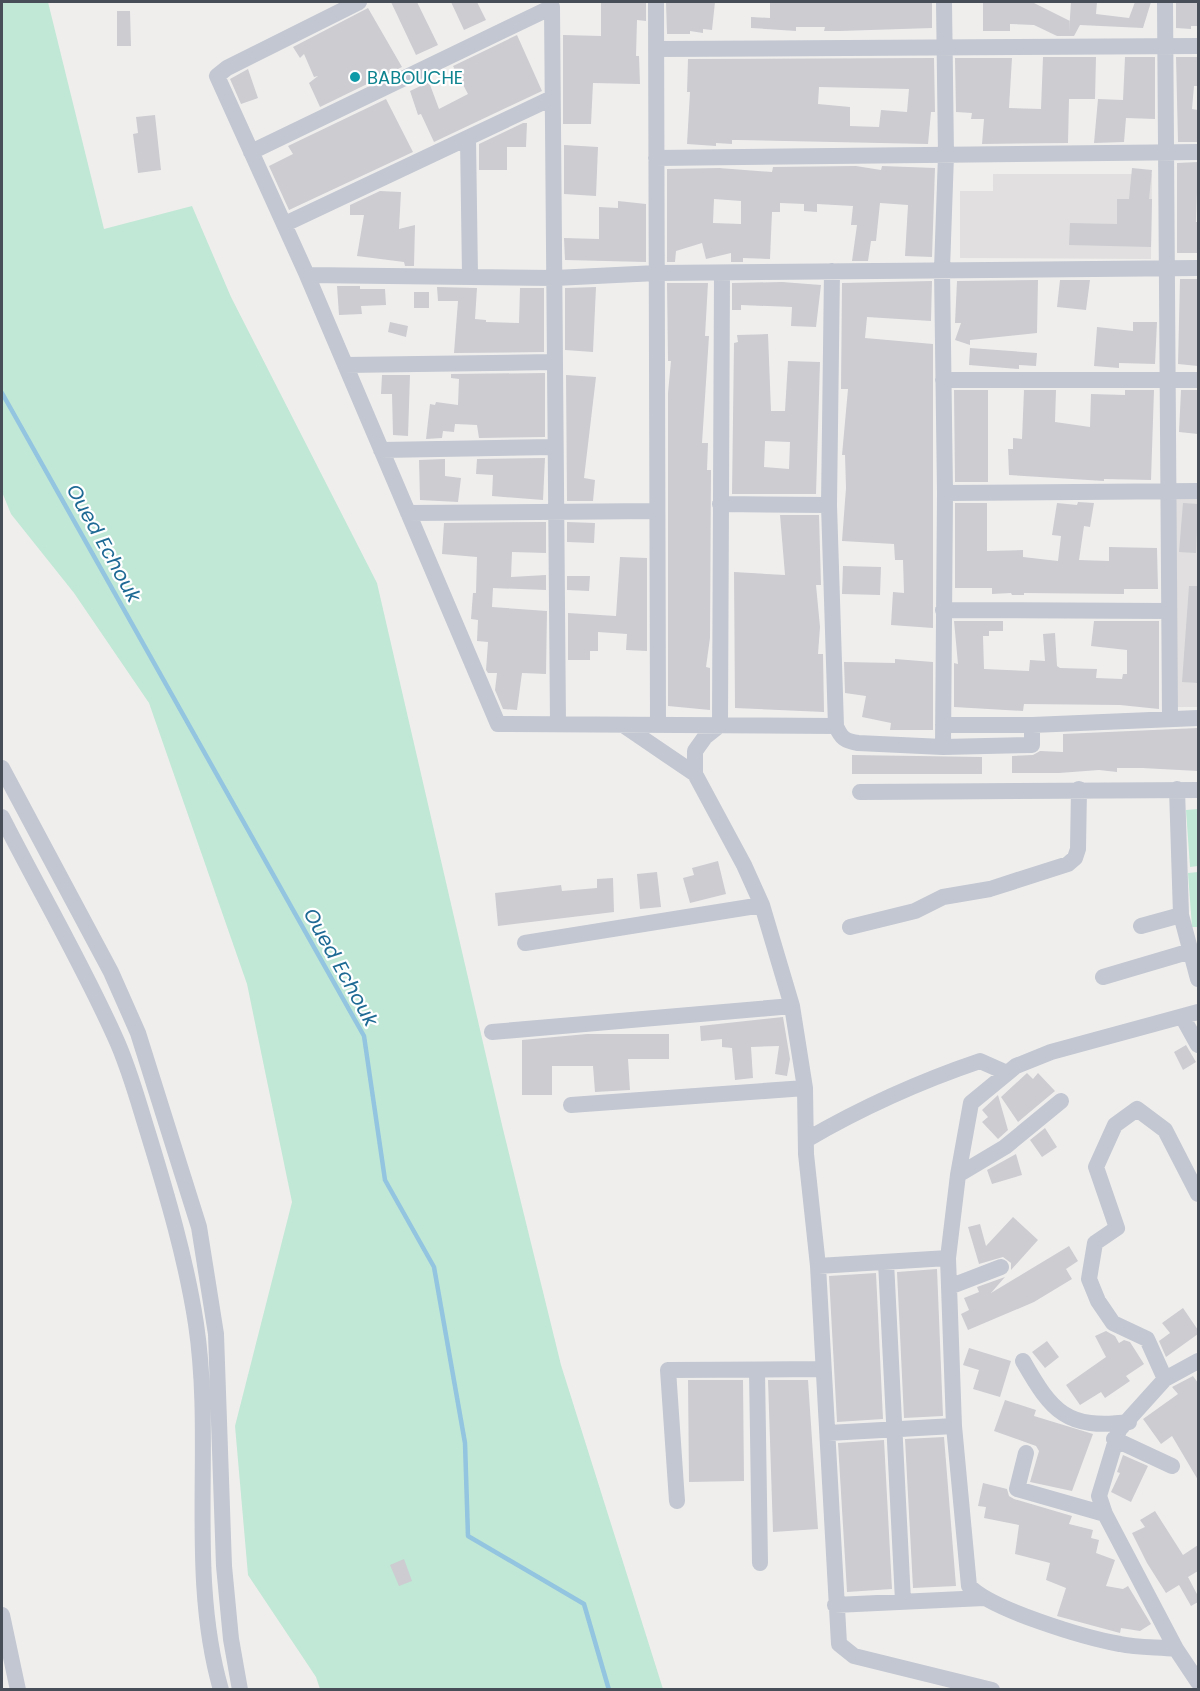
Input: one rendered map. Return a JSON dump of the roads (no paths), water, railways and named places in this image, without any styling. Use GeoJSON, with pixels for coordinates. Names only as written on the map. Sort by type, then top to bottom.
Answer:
{"type":"FeatureCollection","features":[{"type":"Feature","properties":{"kind":"street"},"geometry":{"type":"LineString","coordinates":[[360,2],[227,68],[217,76],[285,224],[498,724],[836,726]]}},
{"type":"Feature","properties":{"kind":"street"},"geometry":{"type":"LineString","coordinates":[[656,2],[658,725]]}},
{"type":"Feature","properties":{"kind":"street"},"geometry":{"type":"LineString","coordinates":[[944,2],[946,154],[942,269],[945,493],[944,747]]}},
{"type":"Feature","properties":{"kind":"street"},"geometry":{"type":"LineString","coordinates":[[1165,2],[1165,268],[1170,718]]}},
{"type":"Feature","properties":{"kind":"street"},"geometry":{"type":"LineString","coordinates":[[251,152],[552,7],[558,724]]}},
{"type":"Feature","properties":{"kind":"street"},"geometry":{"type":"LineString","coordinates":[[656,49],[1198,46]]}},
{"type":"Feature","properties":{"kind":"street"},"geometry":{"type":"LineString","coordinates":[[285,224],[552,98]]}},
{"type":"Feature","properties":{"kind":"street"},"geometry":{"type":"LineString","coordinates":[[468,138],[471,276]]}},
{"type":"Feature","properties":{"kind":"street"},"geometry":{"type":"LineString","coordinates":[[656,158],[1198,152]]}},
{"type":"Feature","properties":{"kind":"street"},"geometry":{"type":"LineString","coordinates":[[307,275],[555,278],[657,273],[1198,268]]}},
{"type":"Feature","properties":{"kind":"street"},"geometry":{"type":"LineString","coordinates":[[832,271],[830,505],[836,726],[840,736],[847,741],[944,747],[1032,745],[1032,725]]}},
{"type":"Feature","properties":{"kind":"street"},"geometry":{"type":"LineString","coordinates":[[720,725],[722,273]]}},
{"type":"Feature","properties":{"kind":"street"},"geometry":{"type":"LineString","coordinates":[[345,364],[554,362]]}},
{"type":"Feature","properties":{"kind":"street"},"geometry":{"type":"LineString","coordinates":[[943,380],[1198,380]]}},
{"type":"Feature","properties":{"kind":"street"},"geometry":{"type":"LineString","coordinates":[[381,450],[554,447]]}},
{"type":"Feature","properties":{"kind":"street"},"geometry":{"type":"LineString","coordinates":[[945,493],[1198,491]]}},
{"type":"Feature","properties":{"kind":"street"},"geometry":{"type":"LineString","coordinates":[[720,504],[830,505]]}},
{"type":"Feature","properties":{"kind":"street"},"geometry":{"type":"LineString","coordinates":[[408,513],[657,511]]}},
{"type":"Feature","properties":{"kind":"street"},"geometry":{"type":"LineString","coordinates":[[943,610],[1169,612]]}},
{"type":"Feature","properties":{"kind":"street"},"geometry":{"type":"LineString","coordinates":[[943,725],[1032,725],[1198,718]]}},
{"type":"Feature","properties":{"kind":"street"},"geometry":{"type":"LineString","coordinates":[[623,725],[694,774],[744,865],[762,905],[792,1005],[805,1088],[806,1140],[818,1266],[835,1605],[839,1644],[854,1656],[992,1689]]}},
{"type":"Feature","properties":{"kind":"street"},"geometry":{"type":"LineString","coordinates":[[694,774],[695,751],[705,737],[720,725]]}},
{"type":"Feature","properties":{"kind":"street"},"geometry":{"type":"LineString","coordinates":[[2,768],[111,972],[133,1023],[199,1227],[216,1334],[224,1566],[231,1639],[240,1689]]}},
{"type":"Feature","properties":{"kind":"street"},"geometry":{"type":"LineString","coordinates":[[850,927],[915,911],[943,897],[990,889],[1068,864],[1075,858],[1078,849],[1079,789]]}},
{"type":"Feature","properties":{"kind":"street"},"geometry":{"type":"LineString","coordinates":[[1177,789],[1181,915],[1192,943],[1198,979]]}},
{"type":"Feature","properties":{"kind":"street"},"geometry":{"type":"LineString","coordinates":[[860,792],[1198,790]]}},
{"type":"Feature","properties":{"kind":"street"},"geometry":{"type":"LineString","coordinates":[[2,817],[63,929],[117,1040],[167,1194],[196,1325],[205,1570],[209,1626],[221,1689]]}},
{"type":"Feature","properties":{"kind":"street"},"geometry":{"type":"LineString","coordinates":[[525,943],[762,905]]}},
{"type":"Feature","properties":{"kind":"street"},"geometry":{"type":"LineString","coordinates":[[1141,926],[1181,915]]}},
{"type":"Feature","properties":{"kind":"street"},"geometry":{"type":"LineString","coordinates":[[1103,977],[1192,943]]}},
{"type":"Feature","properties":{"kind":"street"},"geometry":{"type":"LineString","coordinates":[[492,1032],[792,1005]]}},
{"type":"Feature","properties":{"kind":"street"},"geometry":{"type":"LineString","coordinates":[[1176,1649],[1120,1644],[1040,1621],[984,1598],[969,1586],[954,1426],[948,1258],[958,1174],[972,1103],[1007,1073],[1016,1066],[1051,1052],[1191,1015],[1198,1045]]}},
{"type":"Feature","properties":{"kind":"street"},"geometry":{"type":"LineString","coordinates":[[806,1140],[854,1112],[935,1076],[980,1061],[1007,1073]]}},
{"type":"Feature","properties":{"kind":"street"},"geometry":{"type":"LineString","coordinates":[[571,1105],[805,1088]]}},
{"type":"Feature","properties":{"kind":"street"},"geometry":{"type":"LineString","coordinates":[[958,1174],[1005,1147],[1061,1101]]}},
{"type":"Feature","properties":{"kind":"street"},"geometry":{"type":"LineString","coordinates":[[1165,1379],[1147,1339],[1113,1323],[1098,1301],[1089,1279],[1095,1244],[1117,1228],[1096,1167],[1115,1125],[1137,1109],[1165,1130],[1198,1194]]}},
{"type":"Feature","properties":{"kind":"street"},"geometry":{"type":"LineString","coordinates":[[818,1266],[948,1258]]}},
{"type":"Feature","properties":{"kind":"street"},"geometry":{"type":"LineString","coordinates":[[886,1262],[903,1601]]}},
{"type":"Feature","properties":{"kind":"street"},"geometry":{"type":"LineString","coordinates":[[949,1287],[1001,1267]]}},
{"type":"Feature","properties":{"kind":"street"},"geometry":{"type":"LineString","coordinates":[[1023,1360],[1037,1386],[1065,1417],[1100,1426],[1129,1422]]}},
{"type":"Feature","properties":{"kind":"street"},"geometry":{"type":"LineString","coordinates":[[1198,1361],[1165,1379],[1114,1438],[1099,1496],[1105,1514],[1176,1649],[1198,1682]]}},
{"type":"Feature","properties":{"kind":"street"},"geometry":{"type":"LineString","coordinates":[[677,1501],[668,1370],[823,1369]]}},
{"type":"Feature","properties":{"kind":"street"},"geometry":{"type":"LineString","coordinates":[[757,1370],[760,1563]]}},
{"type":"Feature","properties":{"kind":"street"},"geometry":{"type":"LineString","coordinates":[[828,1433],[954,1426]]}},
{"type":"Feature","properties":{"kind":"street"},"geometry":{"type":"LineString","coordinates":[[1114,1438],[1172,1466]]}},
{"type":"Feature","properties":{"kind":"street"},"geometry":{"type":"LineString","coordinates":[[1026,1453],[1017,1489],[1105,1514]]}},
{"type":"Feature","properties":{"kind":"street"},"geometry":{"type":"LineString","coordinates":[[835,1605],[984,1598]]}},
{"type":"Feature","properties":{"kind":"street"},"geometry":{"type":"LineString","coordinates":[[2,1615],[18,1689]]}},
{"type":"Feature","properties":{"kind":"waterway","name":"Oued Echouk"},"geometry":{"type":"LineString","coordinates":[[2,393],[364,1036],[385,1180],[434,1267],[465,1443],[468,1536],[584,1604],[609,1690]]}},
{"type":"Feature","properties":{"kind":"place","name":"BABOUCHE"},"geometry":{"type":"Point","coordinates":[355,77]}}]}
